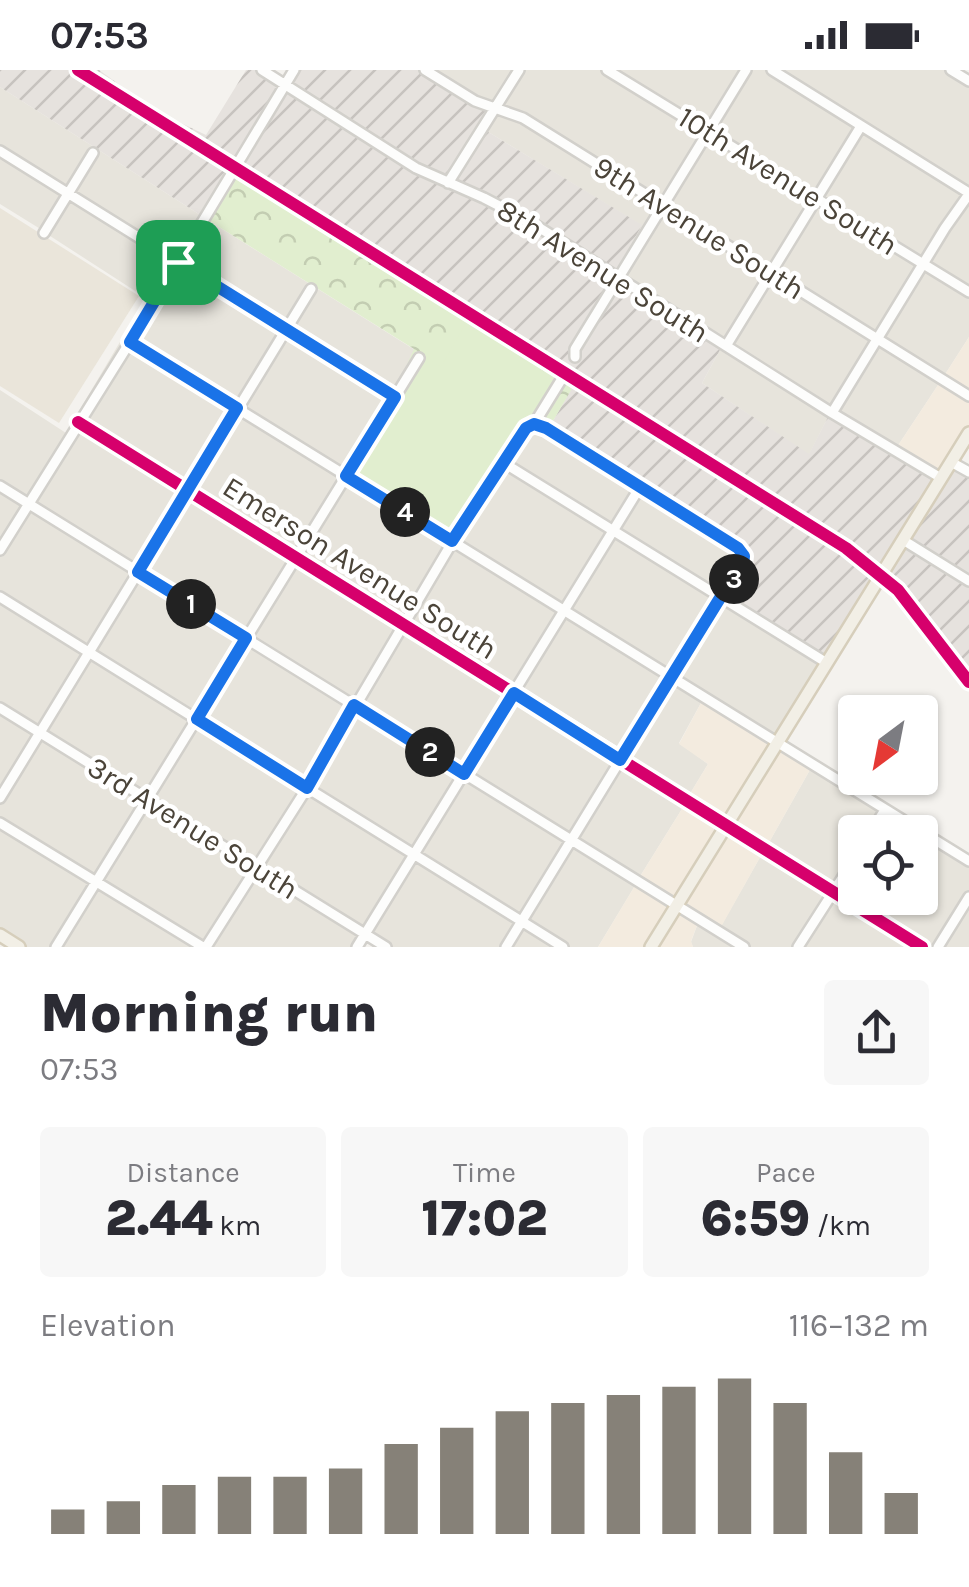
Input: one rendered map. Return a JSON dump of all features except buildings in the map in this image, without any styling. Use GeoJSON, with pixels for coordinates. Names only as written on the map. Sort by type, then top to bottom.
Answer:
{"type":"FeatureCollection","features":[{"type":"Feature","properties":{"kind":"main road"},"geometry":{"type":"LineString","coordinates":[[651,947],[969,433]]}},
{"type":"Feature","properties":{"kind":"main road"},"geometry":{"type":"LineString","coordinates":[[0,935],[19,947]]}},
{"type":"Feature","properties":{"kind":"street","name":"8th Avenue South"},"geometry":{"type":"LineString","coordinates":[[262,70],[416,168],[532,222],[941,478]]}},
{"type":"Feature","properties":{"kind":"street"},"geometry":{"type":"LineString","coordinates":[[0,550],[294,70]]}},
{"type":"Feature","properties":{"kind":"street","name":"9th Avenue South"},"geometry":{"type":"LineString","coordinates":[[425,70],[475,101],[522,118],[969,396]]}},
{"type":"Feature","properties":{"kind":"street"},"geometry":{"type":"LineString","coordinates":[[448,183],[519,70]]}},
{"type":"Feature","properties":{"kind":"street","name":"10th Avenue South"},"geometry":{"type":"LineString","coordinates":[[607,70],[969,292]]}},
{"type":"Feature","properties":{"kind":"street"},"geometry":{"type":"LineString","coordinates":[[575,357],[578,345],[746,70]]}},
{"type":"Feature","properties":{"kind":"street"},"geometry":{"type":"LineString","coordinates":[[772,70],[969,194],[832,413]]}},
{"type":"Feature","properties":{"kind":"street"},"geometry":{"type":"LineString","coordinates":[[950,70],[969,81]]}},
{"type":"Feature","properties":{"kind":"street"},"geometry":{"type":"LineString","coordinates":[[726,346],[862,126]]}},
{"type":"Feature","properties":{"kind":"street"},"geometry":{"type":"LineString","coordinates":[[0,150],[395,397]]}},
{"type":"Feature","properties":{"kind":"street"},"geometry":{"type":"LineString","coordinates":[[44,234],[92,153]]}},
{"type":"Feature","properties":{"kind":"street"},"geometry":{"type":"LineString","coordinates":[[0,798],[311,289]]}},
{"type":"Feature","properties":{"kind":"street"},"geometry":{"type":"LineString","coordinates":[[130,342],[969,861]]}},
{"type":"Feature","properties":{"kind":"street"},"geometry":{"type":"LineString","coordinates":[[56,947],[419,358]]}},
{"type":"Feature","properties":{"kind":"street"},"geometry":{"type":"LineString","coordinates":[[0,823],[204,947],[307,788],[452,541],[566,372]]}},
{"type":"Feature","properties":{"kind":"street","name":"Emerson Avenue South"},"geometry":{"type":"LineString","coordinates":[[78,422],[922,947]]}},
{"type":"Feature","properties":{"kind":"street"},"geometry":{"type":"LineString","coordinates":[[506,947],[743,565],[744,556],[738,548],[534,424]]}},
{"type":"Feature","properties":{"kind":"street"},"geometry":{"type":"LineString","coordinates":[[951,462],[969,472]]}},
{"type":"Feature","properties":{"kind":"street"},"geometry":{"type":"LineString","coordinates":[[504,463],[826,663]]}},
{"type":"Feature","properties":{"kind":"street"},"geometry":{"type":"LineString","coordinates":[[0,486],[744,947]]}},
{"type":"Feature","properties":{"kind":"street"},"geometry":{"type":"LineString","coordinates":[[357,947],[640,487]]}},
{"type":"Feature","properties":{"kind":"street"},"geometry":{"type":"LineString","coordinates":[[903,540],[969,582]]}},
{"type":"Feature","properties":{"kind":"street"},"geometry":{"type":"LineString","coordinates":[[0,597],[563,947]]}},
{"type":"Feature","properties":{"kind":"street","name":"3rd Avenue South"},"geometry":{"type":"LineString","coordinates":[[0,708],[386,947]]}},
{"type":"Feature","properties":{"kind":"street"},"geometry":{"type":"LineString","coordinates":[[882,815],[885,810]]}},
{"type":"Feature","properties":{"kind":"street"},"geometry":{"type":"LineString","coordinates":[[798,947],[838,883]]}},
{"type":"Feature","properties":{"kind":"street"},"geometry":{"type":"LineString","coordinates":[[938,947],[969,898]]}},
{"type":"Feature","properties":{"kind":"shaded area"},"geometry":{"type":"Polygon","coordinates":[[[0,70],[99,70],[156,111],[206,135],[246,70],[255,70],[280,86],[202,216],[0,87],[0,70]]]}},
{"type":"Feature","properties":{"kind":"shaded area"},"geometry":{"type":"Polygon","coordinates":[[[298,70],[418,70],[473,104],[490,110],[447,179],[418,165],[290,83],[298,70]]]}},
{"type":"Feature","properties":{"kind":"shaded area"},"geometry":{"type":"Polygon","coordinates":[[[432,70],[515,70],[494,104],[432,70]]]}},
{"type":"Feature","properties":{"kind":"shaded area"},"geometry":{"type":"Polygon","coordinates":[[[523,70],[600,70],[704,133],[663,202],[525,115],[500,106],[523,70]]]}},
{"type":"Feature","properties":{"kind":"shaded area"},"geometry":{"type":"Polygon","coordinates":[[[614,70],[742,70],[708,126],[614,70]]]}},
{"type":"Feature","properties":{"kind":"shaded area"},"geometry":{"type":"Polygon","coordinates":[[[750,70],[765,70],[857,127],[816,193],[714,130],[750,70]]]}},
{"type":"Feature","properties":{"kind":"shaded area"},"geometry":{"type":"Polygon","coordinates":[[[779,70],[944,70],[969,85],[969,188],[779,70]]]}},
{"type":"Feature","properties":{"kind":"shaded area"},"geometry":{"type":"Polygon","coordinates":[[[0,87],[202,216],[177,257],[73,192],[97,151],[91,149],[67,188],[0,146],[0,87]]]}},
{"type":"Feature","properties":{"kind":"shaded area"},"geometry":{"type":"Polygon","coordinates":[[[286,89],[414,171],[530,226],[614,279],[572,348],[572,360],[578,360],[579,350],[619,282],[721,348],[702,383],[809,454],[829,415],[936,480],[826,658],[726,595],[748,556],[746,550],[550,426],[580,374],[239,166],[286,89]]]}},
{"type":"Feature","properties":{"kind":"shaded area"},"geometry":{"type":"Polygon","coordinates":[[[496,112],[521,121],[659,209],[618,273],[641,225],[485,130],[496,112]]]}},
{"type":"Feature","properties":{"kind":"shaded area"},"geometry":{"type":"Polygon","coordinates":[[[485,130],[642,225],[618,273],[453,181],[485,130]]]}},
{"type":"Feature","properties":{"kind":"shaded area"},"geometry":{"type":"Polygon","coordinates":[[[862,131],[964,195],[922,259],[822,197],[862,131]]]}},
{"type":"Feature","properties":{"kind":"shaded area"},"geometry":{"type":"Polygon","coordinates":[[[710,136],[812,200],[769,270],[668,206],[710,136]]]}},
{"type":"Feature","properties":{"kind":"shaded area"},"geometry":{"type":"Polygon","coordinates":[[[0,155],[64,195],[42,230],[0,204],[0,155]]]}},
{"type":"Feature","properties":{"kind":"shaded area"},"geometry":{"type":"Polygon","coordinates":[[[69,198],[174,263],[28,499],[0,482],[0,390],[66,433],[146,298],[47,234],[69,198]]]}},
{"type":"Feature","properties":{"kind":"shaded area"},"geometry":{"type":"Polygon","coordinates":[[[969,199],[969,288],[928,263],[969,199]]]}},
{"type":"Feature","properties":{"kind":"shaded area"},"geometry":{"type":"Polygon","coordinates":[[[818,203],[918,266],[877,335],[774,273],[818,203]]]}},
{"type":"Feature","properties":{"kind":"shaded area"},"geometry":{"type":"Polygon","coordinates":[[[0,208],[139,296],[59,423],[0,386],[0,208]]]}},
{"type":"Feature","properties":{"kind":"shaded area"},"geometry":{"type":"Polygon","coordinates":[[[664,212],[765,276],[726,340],[623,276],[664,212]]]}},
{"type":"Feature","properties":{"kind":"shaded area"},"geometry":{"type":"Polygon","coordinates":[[[208,220],[415,350],[394,392],[291,327],[315,288],[311,285],[285,324],[183,260],[208,220]]]}},
{"type":"Feature","properties":{"kind":"shaded area"},"geometry":{"type":"Polygon","coordinates":[[[179,267],[281,330],[236,404],[135,341],[179,267]]]}},
{"type":"Feature","properties":{"kind":"shaded area"},"geometry":{"type":"Polygon","coordinates":[[[924,269],[969,297],[969,337],[944,376],[883,338],[924,269]]]}},
{"type":"Feature","properties":{"kind":"shaded area"},"geometry":{"type":"Polygon","coordinates":[[[771,279],[873,341],[831,408],[730,344],[771,279]]]}},
{"type":"Feature","properties":{"kind":"shaded area"},"geometry":{"type":"Polygon","coordinates":[[[287,334],[391,398],[346,471],[242,407],[287,334]]]}},
{"type":"Feature","properties":{"kind":"shaded area"},"geometry":{"type":"Polygon","coordinates":[[[969,337],[969,391],[944,376],[969,337]]]}},
{"type":"Feature","properties":{"kind":"shaded area"},"geometry":{"type":"Polygon","coordinates":[[[879,344],[940,382],[897,447],[837,411],[879,344]]]}},
{"type":"Feature","properties":{"kind":"shaded area"},"geometry":{"type":"Polygon","coordinates":[[[131,347],[233,410],[187,485],[83,421],[131,347]]]}},
{"type":"Feature","properties":{"kind":"shaded area"},"geometry":{"type":"Polygon","coordinates":[[[721,348],[829,415],[809,455],[702,383],[721,348]]]}},
{"type":"Feature","properties":{"kind":"shaded area"},"geometry":{"type":"Polygon","coordinates":[[[940,382],[969,400],[969,426],[937,472],[897,447],[940,382]]]}},
{"type":"Feature","properties":{"kind":"shaded area"},"geometry":{"type":"Polygon","coordinates":[[[238,413],[342,478],[295,553],[192,489],[238,413]]]}},
{"type":"Feature","properties":{"kind":"shaded area"},"geometry":{"type":"Polygon","coordinates":[[[79,427],[183,492],[137,567],[34,502],[79,427]]]}},
{"type":"Feature","properties":{"kind":"shaded area"},"geometry":{"type":"Polygon","coordinates":[[[534,428],[636,488],[612,526],[509,462],[528,431],[534,428]]]}},
{"type":"Feature","properties":{"kind":"shaded area"},"geometry":{"type":"Polygon","coordinates":[[[952,466],[969,476],[969,577],[907,539],[952,466]]]}},
{"type":"Feature","properties":{"kind":"shaded area"},"geometry":{"type":"Polygon","coordinates":[[[505,468],[608,532],[563,605],[457,540],[505,468]]]}},
{"type":"Feature","properties":{"kind":"shaded area"},"geometry":{"type":"Polygon","coordinates":[[[347,481],[448,542],[402,619],[301,556],[347,481]]]}},
{"type":"Feature","properties":{"kind":"shaded area"},"geometry":{"type":"Polygon","coordinates":[[[0,490],[24,505],[0,543],[0,490]]]}},
{"type":"Feature","properties":{"kind":"shaded area"},"geometry":{"type":"Polygon","coordinates":[[[641,492],[736,551],[740,562],[720,593],[618,529],[641,492]]]}},
{"type":"Feature","properties":{"kind":"shaded area"},"geometry":{"type":"Polygon","coordinates":[[[188,495],[292,559],[245,634],[143,570],[188,495]]]}},
{"type":"Feature","properties":{"kind":"shaded area"},"geometry":{"type":"Polygon","coordinates":[[[30,509],[133,573],[88,647],[0,592],[0,556],[30,509]]]}},
{"type":"Feature","properties":{"kind":"shaded area"},"geometry":{"type":"Polygon","coordinates":[[[614,536],[716,599],[670,672],[569,609],[614,536]]]}},
{"type":"Feature","properties":{"kind":"shaded area"},"geometry":{"type":"Polygon","coordinates":[[[904,545],[969,586],[969,681],[931,628],[886,577],[904,545]]]}},
{"type":"Feature","properties":{"kind":"shaded area"},"geometry":{"type":"Polygon","coordinates":[[[454,546],[560,612],[513,688],[407,622],[454,546]]]}},
{"type":"Feature","properties":{"kind":"shaded area"},"geometry":{"type":"Polygon","coordinates":[[[297,563],[398,625],[353,700],[251,637],[297,563]]]}},
{"type":"Feature","properties":{"kind":"shaded area"},"geometry":{"type":"Polygon","coordinates":[[[139,576],[242,640],[196,714],[94,651],[139,576]]]}},
{"type":"Feature","properties":{"kind":"shaded area"},"geometry":{"type":"Polygon","coordinates":[[[0,601],[84,653],[39,728],[0,704],[0,601]]]}},
{"type":"Feature","properties":{"kind":"shaded area"},"geometry":{"type":"Polygon","coordinates":[[[721,602],[822,665],[776,738],[676,676],[721,602]]]}},
{"type":"Feature","properties":{"kind":"shaded area"},"geometry":{"type":"Polygon","coordinates":[[[565,615],[666,678],[620,755],[518,691],[565,615]]]}},
{"type":"Feature","properties":{"kind":"shaded area"},"geometry":{"type":"Polygon","coordinates":[[[403,629],[509,694],[463,769],[359,704],[403,629]]]}},
{"type":"Feature","properties":{"kind":"shaded area"},"geometry":{"type":"Polygon","coordinates":[[[247,644],[349,707],[306,783],[202,718],[247,644]]]}},
{"type":"Feature","properties":{"kind":"shaded area"},"geometry":{"type":"Polygon","coordinates":[[[90,657],[192,721],[147,794],[44,731],[90,657]]]}},
{"type":"Feature","properties":{"kind":"shaded area"},"geometry":{"type":"Polygon","coordinates":[[[672,682],[702,701],[679,743],[708,764],[688,797],[625,758],[672,682]]]}},
{"type":"Feature","properties":{"kind":"shaded area"},"geometry":{"type":"Polygon","coordinates":[[[514,698],[616,761],[570,835],[469,772],[514,698]]]}},
{"type":"Feature","properties":{"kind":"shaded area"},"geometry":{"type":"Polygon","coordinates":[[[702,701],[773,744],[726,821],[688,797],[708,764],[679,744],[702,701]]]}},
{"type":"Feature","properties":{"kind":"shaded area"},"geometry":{"type":"Polygon","coordinates":[[[355,710],[459,775],[413,849],[312,786],[355,710]]]}},
{"type":"Feature","properties":{"kind":"shaded area"},"geometry":{"type":"Polygon","coordinates":[[[0,713],[35,734],[0,791],[0,713]]]}},
{"type":"Feature","properties":{"kind":"shaded area"},"geometry":{"type":"Polygon","coordinates":[[[198,724],[302,789],[256,862],[152,798],[198,724]]]}},
{"type":"Feature","properties":{"kind":"shaded area"},"geometry":{"type":"Polygon","coordinates":[[[41,737],[143,801],[96,877],[0,819],[0,804],[41,737]]]}},
{"type":"Feature","properties":{"kind":"shaded area"},"geometry":{"type":"Polygon","coordinates":[[[778,748],[811,768],[767,846],[732,824],[778,748]]]}},
{"type":"Feature","properties":{"kind":"shaded area"},"geometry":{"type":"Polygon","coordinates":[[[621,764],[685,804],[639,878],[576,839],[621,764]]]}},
{"type":"Feature","properties":{"kind":"shaded area"},"geometry":{"type":"Polygon","coordinates":[[[811,768],[838,785],[838,795],[854,795],[880,811],[878,815],[838,815],[838,876],[832,885],[767,846],[811,768]]]}},
{"type":"Feature","properties":{"kind":"shaded area"},"geometry":{"type":"Polygon","coordinates":[[[465,778],[567,842],[521,916],[419,853],[465,778]]]}},
{"type":"Feature","properties":{"kind":"shaded area"},"geometry":{"type":"Polygon","coordinates":[[[308,793],[409,856],[364,929],[261,866],[308,793]]]}},
{"type":"Feature","properties":{"kind":"shaded area"},"geometry":{"type":"Polygon","coordinates":[[[148,804],[252,869],[204,943],[101,880],[148,804]]]}},
{"type":"Feature","properties":{"kind":"shaded area"},"geometry":{"type":"Polygon","coordinates":[[[685,804],[722,827],[676,901],[639,878],[685,804]]]}},
{"type":"Feature","properties":{"kind":"shaded area"},"geometry":{"type":"Polygon","coordinates":[[[0,827],[92,883],[52,947],[26,947],[0,931],[0,827]]]}},
{"type":"Feature","properties":{"kind":"shaded area"},"geometry":{"type":"Polygon","coordinates":[[[728,831],[763,852],[721,927],[682,904],[728,831]]]}},
{"type":"Feature","properties":{"kind":"shaded area"},"geometry":{"type":"Polygon","coordinates":[[[572,845],[636,884],[598,947],[570,947],[526,920],[572,845]]]}},
{"type":"Feature","properties":{"kind":"shaded area"},"geometry":{"type":"Polygon","coordinates":[[[938,847],[969,865],[969,891],[934,947],[879,915],[938,915],[938,847]]]}},
{"type":"Feature","properties":{"kind":"shaded area"},"geometry":{"type":"Polygon","coordinates":[[[763,852],[828,892],[795,947],[751,947],[700,916],[721,926],[763,852]]]}},
{"type":"Feature","properties":{"kind":"shaded area"},"geometry":{"type":"Polygon","coordinates":[[[415,859],[517,923],[502,947],[393,947],[370,933],[415,859]]]}},
{"type":"Feature","properties":{"kind":"shaded area"},"geometry":{"type":"Polygon","coordinates":[[[257,872],[360,935],[353,947],[210,947],[257,872]]]}},
{"type":"Feature","properties":{"kind":"shaded area"},"geometry":{"type":"Polygon","coordinates":[[[636,884],[672,907],[647,947],[598,947],[636,884]]]}},
{"type":"Feature","properties":{"kind":"shaded area"},"geometry":{"type":"Polygon","coordinates":[[[98,886],[196,947],[60,947],[98,886]]]}},
{"type":"Feature","properties":{"kind":"shaded area"},"geometry":{"type":"Polygon","coordinates":[[[833,895],[838,898],[838,915],[865,915],[915,947],[802,947],[833,895]]]}},
{"type":"Feature","properties":{"kind":"shaded area"},"geometry":{"type":"Polygon","coordinates":[[[969,904],[969,947],[942,947],[969,904]]]}},
{"type":"Feature","properties":{"kind":"shaded area"},"geometry":{"type":"Polygon","coordinates":[[[678,910],[698,923],[691,941],[693,947],[655,947],[678,910]]]}},
{"type":"Feature","properties":{"kind":"shaded area"},"geometry":{"type":"Polygon","coordinates":[[[698,923],[737,947],[693,947],[698,923]]]}},
{"type":"Feature","properties":{"kind":"shaded area"},"geometry":{"type":"Polygon","coordinates":[[[523,926],[556,947],[510,947],[523,926]]]}},
{"type":"Feature","properties":{"kind":"green space"},"geometry":{"type":"Polygon","coordinates":[[[239,166],[580,375],[550,426],[539,422],[570,371],[566,368],[452,536],[366,484],[375,437],[423,357],[419,354],[396,389],[414,349],[208,220],[239,166]]]}},
{"type":"Feature","properties":{"kind":"green space"},"geometry":{"type":"Polygon","coordinates":[[[467,321],[551,376],[452,535],[352,475],[424,357],[441,367],[467,321]]]}},
{"type":"Feature","properties":{"kind":"cycle path"},"geometry":{"type":"LineString","coordinates":[[78,70],[846,548],[898,590],[969,682]]}},
{"type":"Feature","properties":{"kind":"cycle path"},"geometry":{"type":"LineString","coordinates":[[78,422],[922,947]]}},
{"type":"Feature","properties":{"kind":"route"},"geometry":{"type":"LineString","coordinates":[[178,262],[395,397],[346,476],[452,541],[526,428],[534,424],[738,548],[744,556],[743,565],[620,760],[514,693],[464,774],[354,705],[307,788],[197,719],[246,638],[138,572],[237,408],[130,342],[178,262]]}}]}
